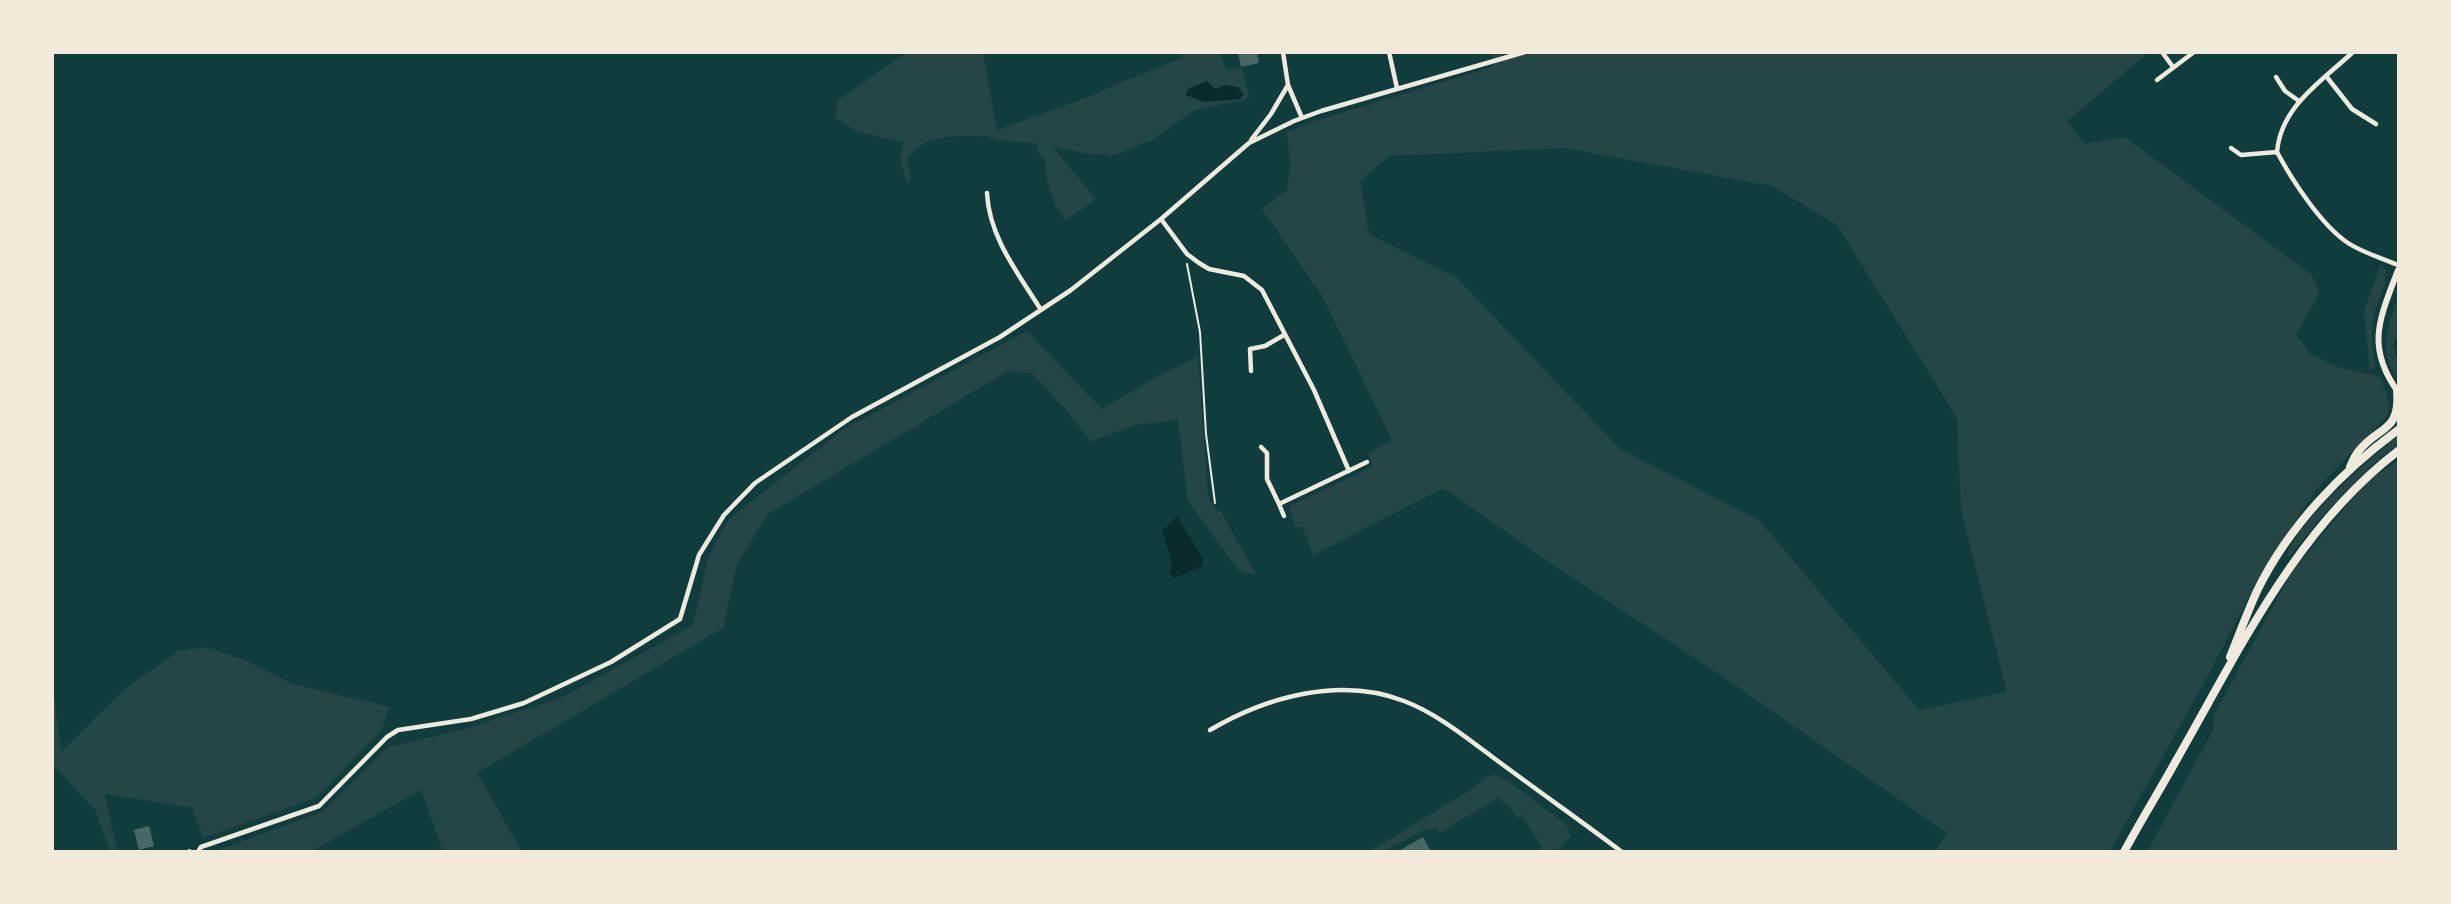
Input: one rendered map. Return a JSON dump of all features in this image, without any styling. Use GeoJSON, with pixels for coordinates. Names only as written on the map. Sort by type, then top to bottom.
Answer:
{"type":"FeatureCollection","features":[{"type":"Feature","properties":{"kind":"highway"},"geometry":{"type":"LineString","coordinates":[[2347,473],[2358,451],[2388,427],[2397,413],[2398,391]]}},
{"type":"Feature","properties":{"kind":"highway"},"geometry":{"type":"LineString","coordinates":[[2221,678],[2257,591],[2275,560],[2317,502],[2399,430]]}},
{"type":"Feature","properties":{"kind":"highway"},"geometry":{"type":"LineString","coordinates":[[2124,852],[2221,678],[2280,583],[2325,519],[2364,479],[2399,451]]}},
{"type":"Feature","properties":{"kind":"street"},"geometry":{"type":"LineString","coordinates":[[1283,52],[1288,85],[1302,118]]}},
{"type":"Feature","properties":{"kind":"street"},"geometry":{"type":"LineString","coordinates":[[1389,52],[1396,88]]}},
{"type":"Feature","properties":{"kind":"street"},"geometry":{"type":"LineString","coordinates":[[1249,143],[1302,118],[1525,52]]}},
{"type":"Feature","properties":{"kind":"street"},"geometry":{"type":"LineString","coordinates":[[2162,52],[2173,67]]}},
{"type":"Feature","properties":{"kind":"street"},"geometry":{"type":"LineString","coordinates":[[2157,80],[2194,52]]}},
{"type":"Feature","properties":{"kind":"street"},"geometry":{"type":"LineString","coordinates":[[2353,52],[2299,102],[2280,133],[2277,152],[2302,192],[2341,238],[2399,267],[2380,318],[2377,335],[2383,367],[2398,391]]}},
{"type":"Feature","properties":{"kind":"street"},"geometry":{"type":"LineString","coordinates":[[2326,76],[2353,109],[2376,124]]}},
{"type":"Feature","properties":{"kind":"street"},"geometry":{"type":"LineString","coordinates":[[2276,77],[2285,90],[2299,102]]}},
{"type":"Feature","properties":{"kind":"street"},"geometry":{"type":"LineString","coordinates":[[200,849],[319,806],[387,737],[398,730],[471,719],[524,703],[611,662],[680,619],[699,555],[724,515],[755,483],[852,417],[1000,337],[1071,290],[1161,219],[1249,143],[1288,85]]}},
{"type":"Feature","properties":{"kind":"street"},"geometry":{"type":"LineString","coordinates":[[2231,148],[2241,155],[2277,152]]}},
{"type":"Feature","properties":{"kind":"street"},"geometry":{"type":"LineString","coordinates":[[987,193],[988,210],[999,241],[1041,310]]}},
{"type":"Feature","properties":{"kind":"street"},"geometry":{"type":"LineString","coordinates":[[1161,219],[1187,254],[1209,269],[1244,276],[1262,290],[1314,390],[1349,471]]}},
{"type":"Feature","properties":{"kind":"street"},"geometry":{"type":"LineString","coordinates":[[1251,371],[1250,349],[1265,346],[1284,335]]}},
{"type":"Feature","properties":{"kind":"street"},"geometry":{"type":"LineString","coordinates":[[1261,447],[1267,453],[1267,479],[1284,516]]}},
{"type":"Feature","properties":{"kind":"street"},"geometry":{"type":"LineString","coordinates":[[1279,504],[1367,462]]}},
{"type":"Feature","properties":{"kind":"street"},"geometry":{"type":"LineString","coordinates":[[1210,730],[1236,716],[1307,693],[1371,693],[1403,700],[1442,721],[1622,852]]}},
{"type":"Feature","properties":{"kind":"path"},"geometry":{"type":"LineString","coordinates":[[1187,254],[1200,332],[1206,435],[1215,503]]}},
{"type":"Feature","properties":{"kind":"shaded area"},"geometry":{"type":"Polygon","coordinates":[[[907,52],[983,53],[997,130],[1080,100],[1183,57],[1180,53],[1219,53],[1227,70],[1242,68],[1249,96],[1244,100],[1195,110],[1152,140],[1112,156],[1052,146],[1096,199],[1065,221],[1060,210],[1057,210],[1047,181],[1045,160],[1041,157],[1037,144],[990,139],[989,136],[954,136],[933,140],[924,144],[907,160],[911,180],[907,183],[900,158],[904,142],[857,132],[835,117],[838,100],[907,52]]]}},
{"type":"Feature","properties":{"kind":"shaded area"},"geometry":{"type":"Polygon","coordinates":[[[1492,53],[2148,53],[2067,121],[2085,144],[2125,137],[2312,275],[2319,293],[2296,335],[2311,354],[2335,366],[2380,377],[2388,406],[2387,416],[2315,491],[2258,579],[2209,674],[2110,851],[1935,851],[1947,833],[1444,488],[1313,555],[1302,526],[1296,528],[1290,506],[1373,466],[1368,453],[1392,440],[1322,296],[1262,209],[1287,190],[1290,166],[1287,132],[1492,67],[1492,53]],[[1564,148],[1389,156],[1360,181],[1369,234],[1456,277],[1620,449],[1759,520],[1919,710],[2007,692],[1961,509],[1957,418],[1837,225],[1772,186],[1564,148]]]}},
{"type":"Feature","properties":{"kind":"shaded area"},"geometry":{"type":"Polygon","coordinates":[[[1207,81],[1215,89],[1224,85],[1238,87],[1244,95],[1240,99],[1205,102],[1185,95],[1188,89],[1207,81]]]}},
{"type":"Feature","properties":{"kind":"shaded area"},"geometry":{"type":"Polygon","coordinates":[[[2381,264],[2386,271],[2386,282],[2373,323],[2372,343],[2376,366],[2370,370],[2364,311],[2381,264]]]}},
{"type":"Feature","properties":{"kind":"shaded area"},"geometry":{"type":"Polygon","coordinates":[[[2398,296],[2398,333],[2393,345],[2398,362],[2398,380],[2388,359],[2386,338],[2398,296]]]}},
{"type":"Feature","properties":{"kind":"shaded area"},"geometry":{"type":"Polygon","coordinates":[[[1027,331],[1102,409],[1158,376],[1198,357],[1208,495],[1217,511],[1220,510],[1256,574],[1239,571],[1188,501],[1178,420],[1136,425],[1091,441],[1032,373],[1008,371],[768,514],[737,564],[723,628],[477,773],[522,851],[443,851],[421,790],[312,851],[215,851],[322,812],[388,747],[465,729],[563,697],[693,625],[708,558],[728,520],[844,429],[1027,331]]]}},
{"type":"Feature","properties":{"kind":"shaded area"},"geometry":{"type":"Polygon","coordinates":[[[2398,437],[2398,444],[2354,483],[2290,556],[2287,556],[2292,543],[2318,510],[2353,475],[2398,437]]]}},
{"type":"Feature","properties":{"kind":"shaded area"},"geometry":{"type":"Polygon","coordinates":[[[2398,461],[2398,851],[2147,852],[2213,730],[2214,715],[2291,573],[2365,483],[2398,461]]]}},
{"type":"Feature","properties":{"kind":"shaded area"},"geometry":{"type":"Polygon","coordinates":[[[1177,516],[1203,559],[1203,566],[1174,578],[1170,574],[1172,561],[1162,532],[1177,516]]]}},
{"type":"Feature","properties":{"kind":"shaded area"},"geometry":{"type":"Polygon","coordinates":[[[52,626],[54,695],[61,752],[126,688],[178,651],[206,647],[250,662],[293,684],[390,707],[381,731],[316,798],[203,838],[192,808],[105,794],[117,851],[110,851],[95,810],[54,766],[52,626]]]}},
{"type":"Feature","properties":{"kind":"shaded area"},"geometry":{"type":"Polygon","coordinates":[[[1494,774],[1518,788],[1568,826],[1571,836],[1556,851],[1536,851],[1542,848],[1522,815],[1517,818],[1500,797],[1439,833],[1436,827],[1428,831],[1426,829],[1384,851],[1370,851],[1469,791],[1484,778],[1494,774]]]}},
{"type":"Feature","properties":{"kind":"building"},"geometry":{"type":"Polygon","coordinates":[[[1238,52],[1257,52],[1259,63],[1241,67],[1238,52]]]}},
{"type":"Feature","properties":{"kind":"building"},"geometry":{"type":"Polygon","coordinates":[[[149,826],[154,846],[139,850],[134,830],[149,826]]]}},
{"type":"Feature","properties":{"kind":"building"},"geometry":{"type":"Polygon","coordinates":[[[1423,837],[1431,852],[1397,852],[1423,837]]]}}]}
